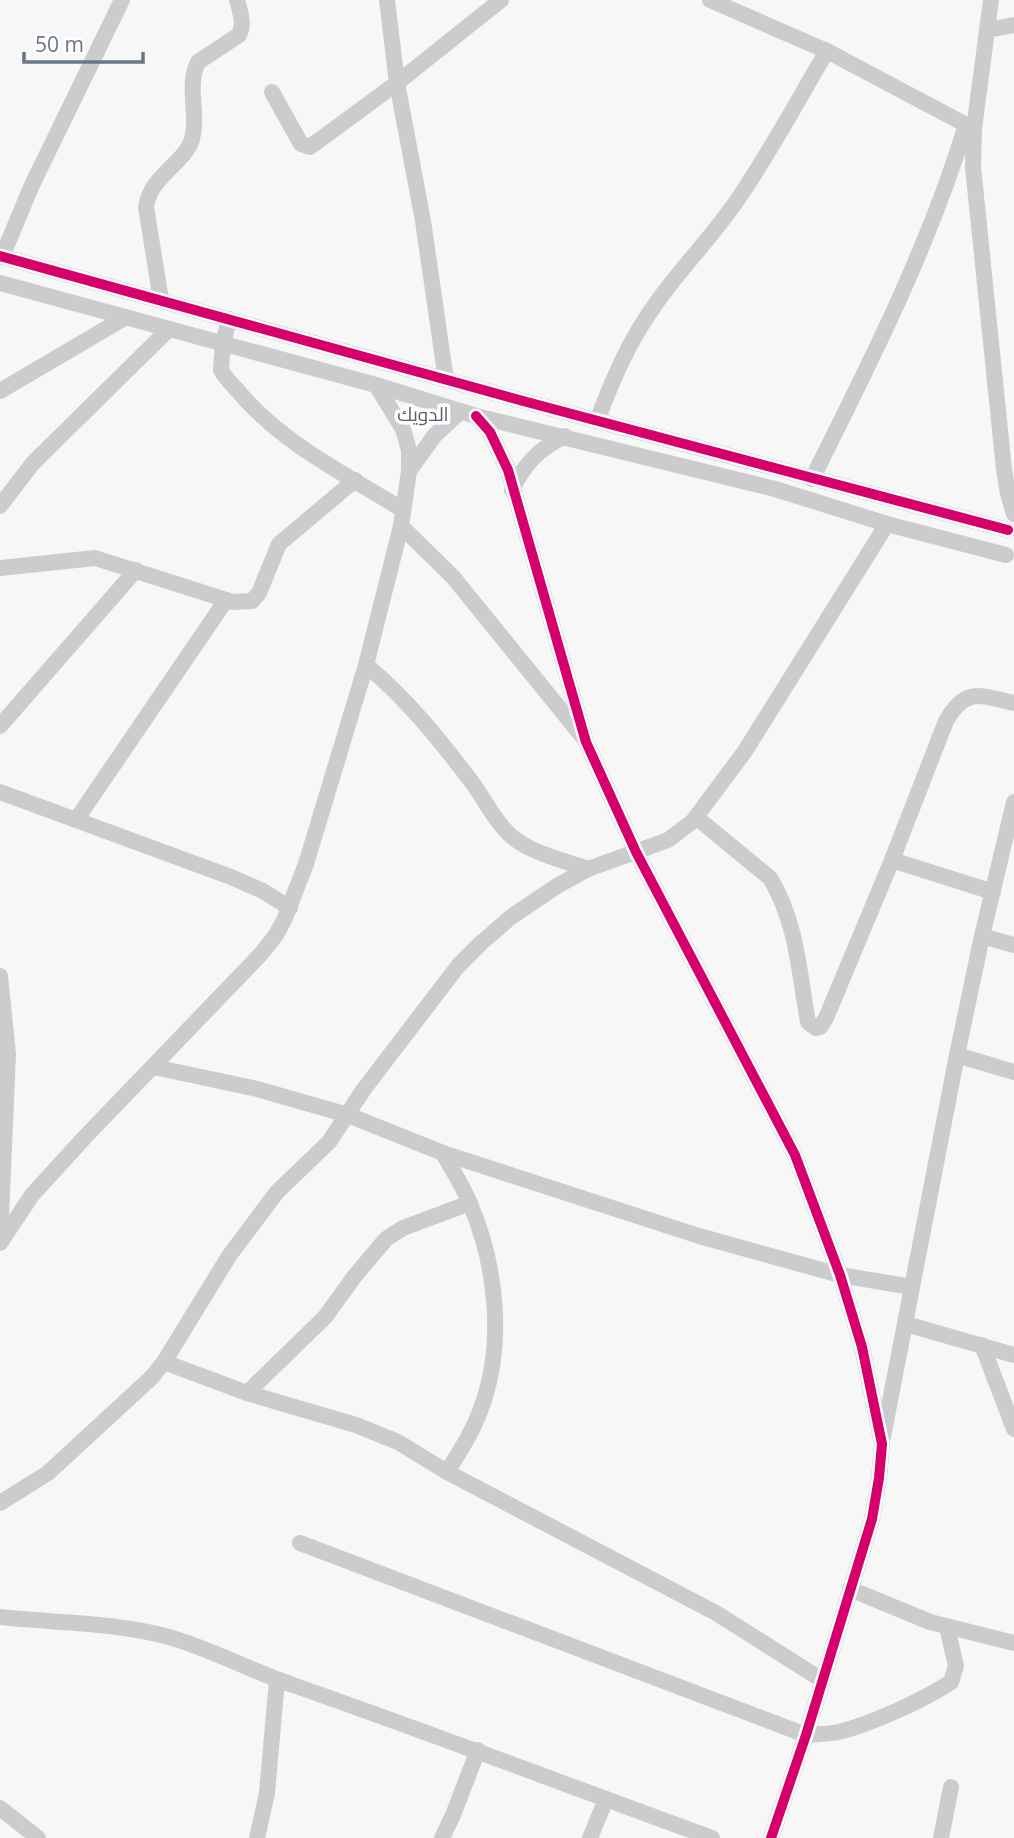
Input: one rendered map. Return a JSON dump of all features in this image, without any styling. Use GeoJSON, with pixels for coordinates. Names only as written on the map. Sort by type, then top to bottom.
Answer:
{"type":"FeatureCollection","features":[{"type":"Feature","properties":{"kind":"street"},"geometry":{"type":"LineString","coordinates":[[122,0],[31,187],[1,256],[812,479],[1012,523]]}},
{"type":"Feature","properties":{"kind":"street"},"geometry":{"type":"LineString","coordinates":[[161,300],[147,200],[152,188],[191,141],[192,81],[198,62],[242,31],[243,23],[237,0]]}},
{"type":"Feature","properties":{"kind":"street"},"geometry":{"type":"LineString","coordinates":[[387,0],[397,83],[423,221],[446,380]]}},
{"type":"Feature","properties":{"kind":"street"},"geometry":{"type":"LineString","coordinates":[[272,92],[300,144],[310,147],[397,83],[501,0]]}},
{"type":"Feature","properties":{"kind":"street"},"geometry":{"type":"LineString","coordinates":[[710,0],[827,51],[970,127]]}},
{"type":"Feature","properties":{"kind":"street"},"geometry":{"type":"LineString","coordinates":[[812,479],[920,256],[948,186],[970,127],[991,0]]}},
{"type":"Feature","properties":{"kind":"street"},"geometry":{"type":"LineString","coordinates":[[987,30],[1014,25]]}},
{"type":"Feature","properties":{"kind":"street"},"geometry":{"type":"LineString","coordinates":[[597,421],[614,375],[631,340],[675,277],[743,193],[827,51]]}},
{"type":"Feature","properties":{"kind":"street"},"geometry":{"type":"LineString","coordinates":[[970,127],[977,220],[1012,523],[1004,540],[1010,560]]}},
{"type":"Feature","properties":{"kind":"street"},"geometry":{"type":"LineString","coordinates":[[0,283],[376,385],[469,413],[775,489],[1010,560]]}},
{"type":"Feature","properties":{"kind":"street"},"geometry":{"type":"LineString","coordinates":[[0,391],[126,317]]}},
{"type":"Feature","properties":{"kind":"street"},"geometry":{"type":"LineString","coordinates":[[229,319],[223,344],[223,374],[271,424],[355,480],[402,518],[586,741]]}},
{"type":"Feature","properties":{"kind":"street"},"geometry":{"type":"LineString","coordinates":[[0,506],[33,463],[169,329]]}},
{"type":"Feature","properties":{"kind":"street"},"geometry":{"type":"LineString","coordinates":[[0,1243],[32,1195],[260,956],[276,935],[290,908],[306,864],[366,665],[402,518],[409,471],[409,450],[403,429],[376,385]]}},
{"type":"Feature","properties":{"kind":"street"},"geometry":{"type":"LineString","coordinates":[[409,471],[435,435],[469,413]]}},
{"type":"Feature","properties":{"kind":"street"},"geometry":{"type":"LineString","coordinates":[[469,413],[500,450],[586,741],[636,852],[783,1131],[808,1186],[862,1347],[882,1444]]}},
{"type":"Feature","properties":{"kind":"street"},"geometry":{"type":"LineString","coordinates":[[624,451],[631,430]]}},
{"type":"Feature","properties":{"kind":"street"},"geometry":{"type":"LineString","coordinates":[[512,490],[519,476],[538,452],[565,436]]}},
{"type":"Feature","properties":{"kind":"street"},"geometry":{"type":"LineString","coordinates":[[0,568],[95,558],[226,600],[244,602],[255,599],[279,544],[355,480]]}},
{"type":"Feature","properties":{"kind":"street"},"geometry":{"type":"LineString","coordinates":[[0,1503],[48,1473],[152,1377],[229,1256],[277,1192],[329,1142],[364,1088],[410,1027],[458,966],[480,944],[533,901],[588,869],[668,840],[696,817],[745,751],[887,524]]}},
{"type":"Feature","properties":{"kind":"street"},"geometry":{"type":"LineString","coordinates":[[0,726],[136,570]]}},
{"type":"Feature","properties":{"kind":"street"},"geometry":{"type":"LineString","coordinates":[[76,820],[226,600]]}},
{"type":"Feature","properties":{"kind":"street"},"geometry":{"type":"LineString","coordinates":[[366,665],[396,691],[426,725],[509,834],[543,853],[588,869]]}},
{"type":"Feature","properties":{"kind":"street"},"geometry":{"type":"LineString","coordinates":[[696,817],[771,878],[778,890],[797,949],[808,1022],[816,1028],[820,1027],[953,709],[967,696],[975,695],[1014,703]]}},
{"type":"Feature","properties":{"kind":"street"},"geometry":{"type":"LineString","coordinates":[[0,792],[231,877],[263,891],[290,908]]}},
{"type":"Feature","properties":{"kind":"street"},"geometry":{"type":"LineString","coordinates":[[771,1838],[806,1735],[872,1519],[882,1444],[957,1055],[1014,802]]}},
{"type":"Feature","properties":{"kind":"street"},"geometry":{"type":"LineString","coordinates":[[892,860],[993,892]]}},
{"type":"Feature","properties":{"kind":"street"},"geometry":{"type":"LineString","coordinates":[[982,936],[1014,945]]}},
{"type":"Feature","properties":{"kind":"street"},"geometry":{"type":"LineString","coordinates":[[0,976],[8,1054],[0,1243]]}},
{"type":"Feature","properties":{"kind":"street"},"geometry":{"type":"LineString","coordinates":[[957,1055],[1014,1072]]}},
{"type":"Feature","properties":{"kind":"street"},"geometry":{"type":"LineString","coordinates":[[153,1067],[257,1088],[348,1115],[443,1153],[699,1236],[840,1275],[912,1287]]}},
{"type":"Feature","properties":{"kind":"street"},"geometry":{"type":"LineString","coordinates":[[443,1153],[470,1203],[483,1236],[490,1268],[494,1352],[480,1412],[447,1472]]}},
{"type":"Feature","properties":{"kind":"street"},"geometry":{"type":"LineString","coordinates":[[247,1394],[326,1317],[354,1277],[386,1239],[403,1228],[470,1203]]}},
{"type":"Feature","properties":{"kind":"street"},"geometry":{"type":"LineString","coordinates":[[906,1324],[1014,1355]]}},
{"type":"Feature","properties":{"kind":"street"},"geometry":{"type":"LineString","coordinates":[[982,1345],[1014,1429]]}},
{"type":"Feature","properties":{"kind":"street"},"geometry":{"type":"LineString","coordinates":[[164,1362],[247,1394],[356,1425],[398,1442],[447,1472],[716,1613],[822,1680]]}},
{"type":"Feature","properties":{"kind":"street"},"geometry":{"type":"LineString","coordinates":[[300,1543],[806,1735],[841,1731],[886,1714],[951,1682],[956,1666],[947,1627]]}},
{"type":"Feature","properties":{"kind":"street"},"geometry":{"type":"LineString","coordinates":[[850,1589],[908,1614],[947,1627],[1014,1643]]}},
{"type":"Feature","properties":{"kind":"street"},"geometry":{"type":"LineString","coordinates":[[0,1617],[123,1627],[170,1637],[276,1680],[478,1750],[712,1838]]}},
{"type":"Feature","properties":{"kind":"street"},"geometry":{"type":"LineString","coordinates":[[257,1838],[267,1793],[276,1680]]}},
{"type":"Feature","properties":{"kind":"street"},"geometry":{"type":"LineString","coordinates":[[442,1838],[478,1750]]}},
{"type":"Feature","properties":{"kind":"street"},"geometry":{"type":"LineString","coordinates":[[941,1838],[951,1787]]}},
{"type":"Feature","properties":{"kind":"street"},"geometry":{"type":"LineString","coordinates":[[590,1838],[606,1799]]}},
{"type":"Feature","properties":{"kind":"street"},"geometry":{"type":"LineString","coordinates":[[0,1808],[38,1838]]}},
{"type":"Feature","properties":{"kind":"cycle path"},"geometry":{"type":"LineString","coordinates":[[0,256],[523,401],[1008,530]]}},
{"type":"Feature","properties":{"kind":"cycle path"},"geometry":{"type":"LineString","coordinates":[[476,416],[490,432],[508,470],[586,742],[636,852],[795,1155],[840,1275],[862,1347],[882,1444],[872,1519],[806,1735],[771,1838]]}},
{"type":"Feature","properties":{"kind":"district","name":"الدويك"},"geometry":{"type":"Point","coordinates":[423,414]}}]}
